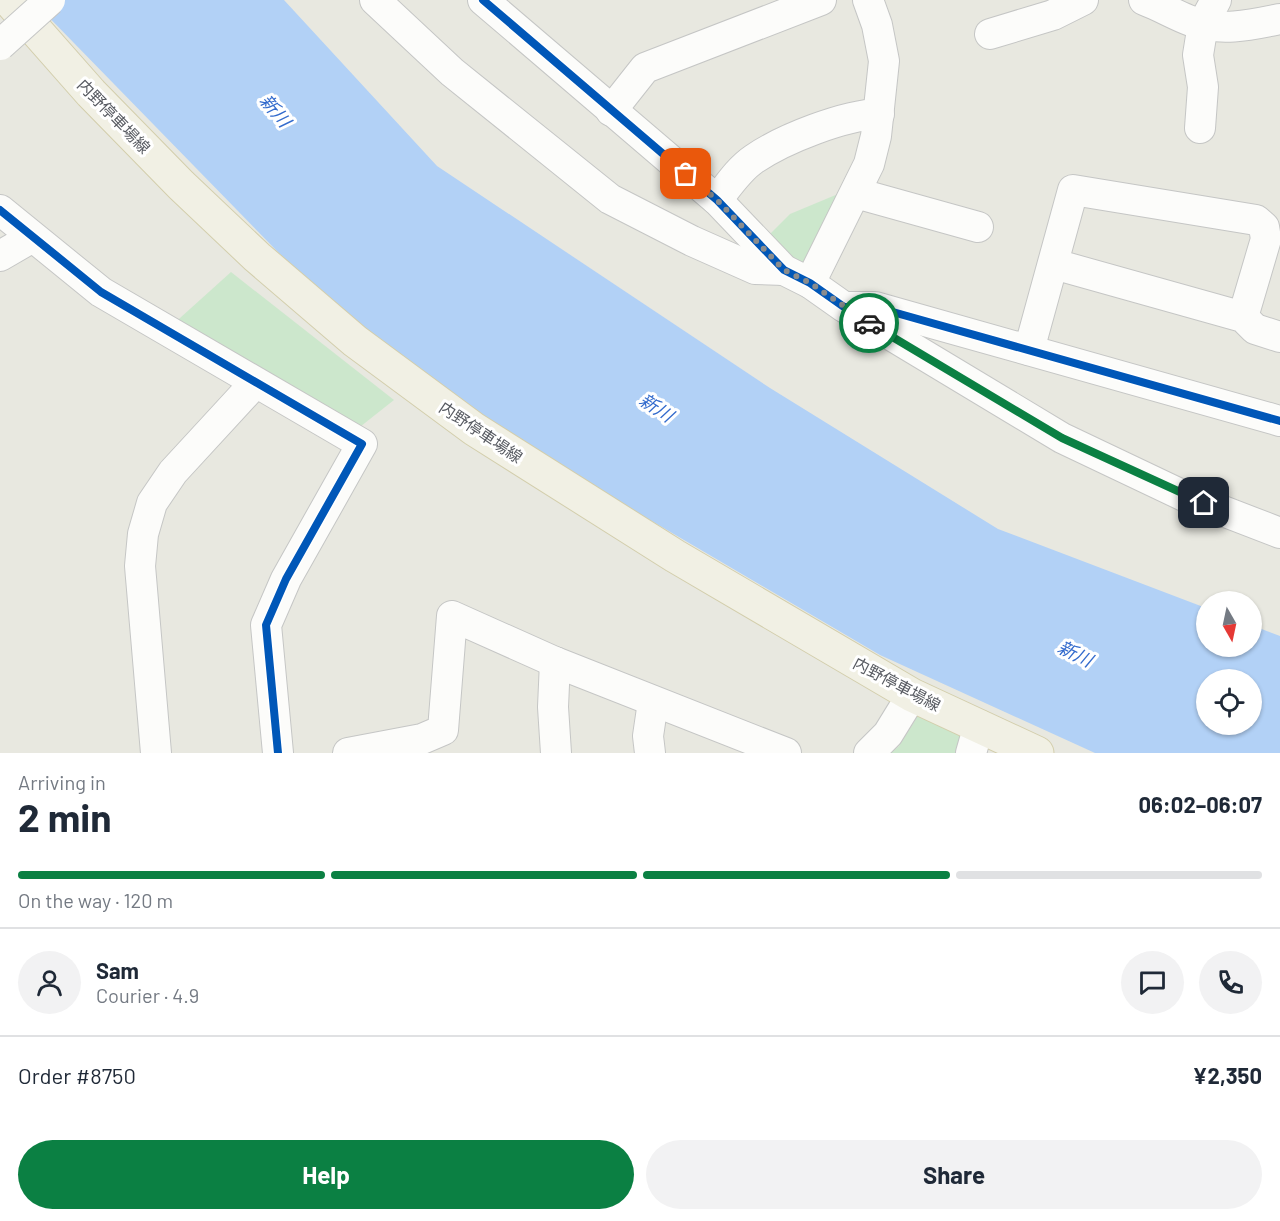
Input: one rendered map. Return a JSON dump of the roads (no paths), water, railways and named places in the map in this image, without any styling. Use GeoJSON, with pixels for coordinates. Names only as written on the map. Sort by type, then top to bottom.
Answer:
{"type":"FeatureCollection","features":[{"type":"Feature","properties":{"kind":"main road","name":"内野停車場線"},"geometry":{"type":"LineString","coordinates":[[9,0],[92,93],[181,185],[256,257],[355,341],[474,429],[675,556],[912,695],[975,739],[1037,753]]}},
{"type":"Feature","properties":{"kind":"street"},"geometry":{"type":"LineString","coordinates":[[0,45],[50,0]]}},
{"type":"Feature","properties":{"kind":"street"},"geometry":{"type":"LineString","coordinates":[[375,0],[452,72],[610,199],[692,242],[755,269],[784,270]]}},
{"type":"Feature","properties":{"kind":"street"},"geometry":{"type":"LineString","coordinates":[[611,111],[645,68],[821,0]]}},
{"type":"Feature","properties":{"kind":"street"},"geometry":{"type":"LineString","coordinates":[[810,283],[869,164],[879,114],[884,61],[877,25],[868,0]]}},
{"type":"Feature","properties":{"kind":"street"},"geometry":{"type":"LineString","coordinates":[[990,34],[1053,15],[1083,0]]}},
{"type":"Feature","properties":{"kind":"street"},"geometry":{"type":"LineString","coordinates":[[1144,0],[1209,12]]}},
{"type":"Feature","properties":{"kind":"street"},"geometry":{"type":"LineString","coordinates":[[500,5],[611,111],[717,200],[784,270],[810,283],[844,307],[1062,438],[1184,496],[1280,533]]}},
{"type":"Feature","properties":{"kind":"street"},"geometry":{"type":"LineString","coordinates":[[1209,12],[1217,28],[1246,26],[1280,19]]}},
{"type":"Feature","properties":{"kind":"street"},"geometry":{"type":"LineString","coordinates":[[1200,128],[1203,87],[1198,55],[1209,12]]}},
{"type":"Feature","properties":{"kind":"street"},"geometry":{"type":"LineString","coordinates":[[717,200],[754,159],[812,130],[862,114],[879,114]]}},
{"type":"Feature","properties":{"kind":"street"},"geometry":{"type":"LineString","coordinates":[[1029,350],[1073,190],[1256,219],[1264,227],[1266,239],[1243,317]]}},
{"type":"Feature","properties":{"kind":"street"},"geometry":{"type":"LineString","coordinates":[[856,193],[978,227]]}},
{"type":"Feature","properties":{"kind":"street"},"geometry":{"type":"LineString","coordinates":[[0,210],[31,238],[101,292],[362,444],[286,579],[266,625],[278,753]]}},
{"type":"Feature","properties":{"kind":"street"},"geometry":{"type":"LineString","coordinates":[[0,256],[31,238]]}},
{"type":"Feature","properties":{"kind":"street"},"geometry":{"type":"LineString","coordinates":[[1054,264],[1243,317],[1255,329],[1280,337]]}},
{"type":"Feature","properties":{"kind":"street"},"geometry":{"type":"LineString","coordinates":[[844,307],[875,307],[1280,421]]}},
{"type":"Feature","properties":{"kind":"street"},"geometry":{"type":"LineString","coordinates":[[156,753],[140,566],[143,534],[152,503],[173,472],[255,383]]}},
{"type":"Feature","properties":{"kind":"street"},"geometry":{"type":"LineString","coordinates":[[348,753],[422,739],[443,730],[452,616],[555,662],[782,752]]}},
{"type":"Feature","properties":{"kind":"street"},"geometry":{"type":"LineString","coordinates":[[555,662],[553,707],[556,753]]}},
{"type":"Feature","properties":{"kind":"street"},"geometry":{"type":"LineString","coordinates":[[869,753],[888,734],[912,695]]}},
{"type":"Feature","properties":{"kind":"street"},"geometry":{"type":"LineString","coordinates":[[650,753],[648,736],[654,702]]}},
{"type":"Feature","properties":{"kind":"water","name":"新川"},"geometry":{"type":"Polygon","coordinates":[[[32,0],[284,0],[437,166],[770,388],[998,529],[1196,604],[1196,657],[1262,657],[1262,629],[1280,636],[1280,753],[1095,753],[880,655],[391,368],[32,0]]]}}]}
